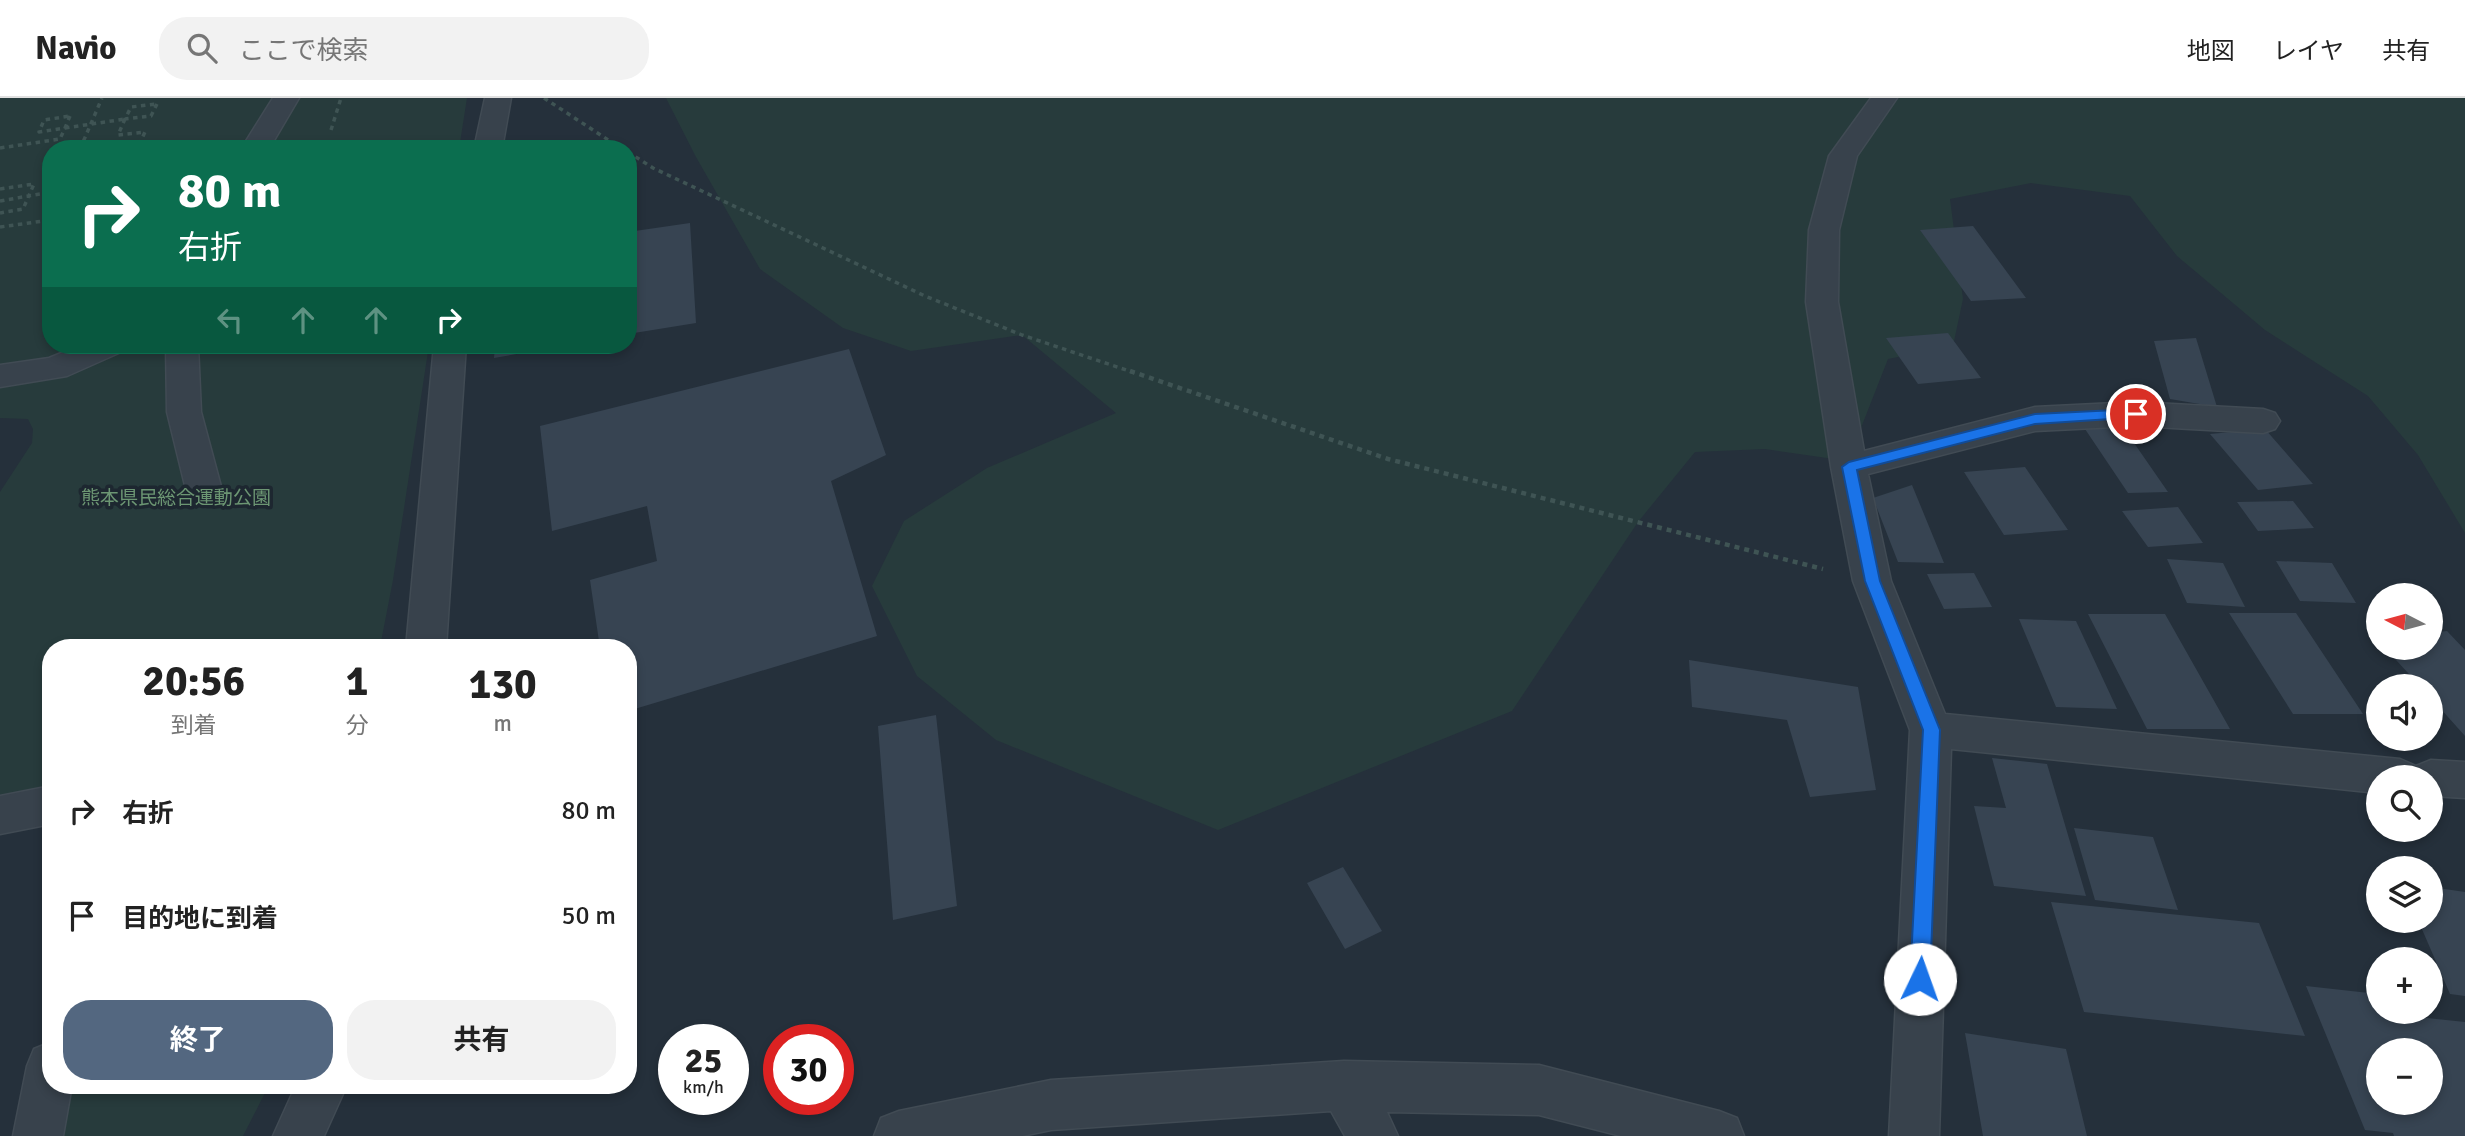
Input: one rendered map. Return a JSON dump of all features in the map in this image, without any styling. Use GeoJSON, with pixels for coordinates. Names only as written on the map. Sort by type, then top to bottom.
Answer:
{"type":"FeatureCollection","features":[{"type":"Feature","properties":{"kind":"street"},"geometry":{"type":"LineString","coordinates":[[261,140],[286,98]]}},
{"type":"Feature","properties":{"kind":"street"},"geometry":{"type":"LineString","coordinates":[[490,140],[498,98]]}},
{"type":"Feature","properties":{"kind":"street"},"geometry":{"type":"LineString","coordinates":[[1884,98],[1843,156],[1824,230],[1822,302],[1849,467],[1872,581],[1931,730],[1914,1136]]}},
{"type":"Feature","properties":{"kind":"street"},"geometry":{"type":"LineString","coordinates":[[0,376],[55,368],[88,354]]}},
{"type":"Feature","properties":{"kind":"street"},"geometry":{"type":"LineString","coordinates":[[182,354],[184,412],[205,494]]}},
{"type":"Feature","properties":{"kind":"street"},"geometry":{"type":"LineString","coordinates":[[427,639],[449,354]]}},
{"type":"Feature","properties":{"kind":"street"},"geometry":{"type":"LineString","coordinates":[[1849,467],[2035,419],[2136,414],[2263,421]]}},
{"type":"Feature","properties":{"kind":"street"},"geometry":{"type":"LineString","coordinates":[[1931,730],[2366,774]]}},
{"type":"Feature","properties":{"kind":"street"},"geometry":{"type":"LineString","coordinates":[[2443,779],[2465,780]]}},
{"type":"Feature","properties":{"kind":"street"},"geometry":{"type":"LineString","coordinates":[[0,815],[42,807]]}},
{"type":"Feature","properties":{"kind":"street"},"geometry":{"type":"LineString","coordinates":[[1344,1086],[1373,1136]]}},
{"type":"Feature","properties":{"kind":"street"},"geometry":{"type":"LineString","coordinates":[[899,1136],[1052,1105],[1344,1086],[1539,1090],[1719,1136]]}},
{"type":"Feature","properties":{"kind":"street"},"geometry":{"type":"LineString","coordinates":[[38,1136],[46,1094]]}},
{"type":"Feature","properties":{"kind":"street"},"geometry":{"type":"LineString","coordinates":[[298,1136],[318,1094]]}},
{"type":"Feature","properties":{"kind":"path"},"geometry":{"type":"LineString","coordinates":[[84,140],[102,98]]}},
{"type":"Feature","properties":{"kind":"path"},"geometry":{"type":"LineString","coordinates":[[331,130],[341,98]]}},
{"type":"Feature","properties":{"kind":"path"},"geometry":{"type":"LineString","coordinates":[[544,98],[608,140]]}},
{"type":"Feature","properties":{"kind":"path"},"geometry":{"type":"LineString","coordinates":[[53,140],[60,139],[65,128],[70,116],[44,120],[39,132],[65,128],[90,124],[128,119],[151,116],[157,104],[131,107],[128,119],[118,135],[145,132],[141,140]]}},
{"type":"Feature","properties":{"kind":"path"},"geometry":{"type":"LineString","coordinates":[[0,148],[42,142]]}},
{"type":"Feature","properties":{"kind":"path"},"geometry":{"type":"LineString","coordinates":[[637,158],[653,168],[925,296],[1022,335],[1388,458],[1872,581]]}},
{"type":"Feature","properties":{"kind":"path"},"geometry":{"type":"LineString","coordinates":[[0,189],[34,184],[23,209],[0,213]]}},
{"type":"Feature","properties":{"kind":"path"},"geometry":{"type":"LineString","coordinates":[[0,201],[1,198],[42,193]]}},
{"type":"Feature","properties":{"kind":"path"},"geometry":{"type":"LineString","coordinates":[[0,227],[42,219]]}},
{"type":"Feature","properties":{"kind":"green space","name":"熊本県民総合運動公園"},"geometry":{"type":"Polygon","coordinates":[[[0,98],[467,98],[460,140],[42,140],[42,354],[428,354],[382,639],[42,639],[42,791],[0,802],[0,492],[32,443],[33,429],[28,419],[0,418],[0,98]]]}},
{"type":"Feature","properties":{"kind":"green space"},"geometry":{"type":"Polygon","coordinates":[[[666,98],[2465,98],[2465,533],[2418,455],[2368,396],[2265,330],[2177,256],[2130,196],[2031,183],[1950,199],[1963,299],[1953,346],[1888,359],[1848,461],[1765,449],[1695,452],[1638,522],[1512,711],[1218,830],[996,740],[917,676],[872,586],[904,521],[987,468],[1116,413],[1022,335],[911,351],[843,328],[760,269],[696,157],[666,98]]]}},
{"type":"Feature","properties":{"kind":"green space"},"geometry":{"type":"Polygon","coordinates":[[[65,1094],[264,1094],[243,1136],[58,1136],[65,1094]]]}},
{"type":"Feature","properties":{"kind":"building"},"geometry":{"type":"Polygon","coordinates":[[[690,223],[696,323],[637,333],[637,231],[690,223]]]}},
{"type":"Feature","properties":{"kind":"building"},"geometry":{"type":"Polygon","coordinates":[[[1973,226],[2026,298],[1971,301],[1920,230],[1973,226]]]}},
{"type":"Feature","properties":{"kind":"building"},"geometry":{"type":"Polygon","coordinates":[[[1948,333],[1981,378],[1918,384],[1886,338],[1948,333]]]}},
{"type":"Feature","properties":{"kind":"building"},"geometry":{"type":"Polygon","coordinates":[[[2196,338],[2217,407],[2170,399],[2154,341],[2196,338]]]}},
{"type":"Feature","properties":{"kind":"building"},"geometry":{"type":"Polygon","coordinates":[[[849,349],[886,455],[831,481],[877,636],[637,708],[637,639],[599,639],[590,580],[657,561],[647,506],[552,531],[540,426],[849,349]]]}},
{"type":"Feature","properties":{"kind":"building"},"geometry":{"type":"Polygon","coordinates":[[[494,354],[516,354],[494,358],[494,354]]]}},
{"type":"Feature","properties":{"kind":"building"},"geometry":{"type":"Polygon","coordinates":[[[2123,427],[2168,492],[2128,493],[2085,429],[2123,427]]]}},
{"type":"Feature","properties":{"kind":"building"},"geometry":{"type":"Polygon","coordinates":[[[2265,429],[2313,484],[2258,490],[2210,434],[2265,429]]]}},
{"type":"Feature","properties":{"kind":"building"},"geometry":{"type":"Polygon","coordinates":[[[2025,467],[2068,530],[2004,535],[1964,472],[2025,467]]]}},
{"type":"Feature","properties":{"kind":"building"},"geometry":{"type":"Polygon","coordinates":[[[1912,485],[1944,563],[1898,562],[1873,498],[1912,485]]]}},
{"type":"Feature","properties":{"kind":"building"},"geometry":{"type":"Polygon","coordinates":[[[2293,501],[2314,528],[2258,531],[2237,502],[2293,501]]]}},
{"type":"Feature","properties":{"kind":"building"},"geometry":{"type":"Polygon","coordinates":[[[2178,507],[2203,543],[2148,547],[2122,511],[2178,507]]]}},
{"type":"Feature","properties":{"kind":"building"},"geometry":{"type":"Polygon","coordinates":[[[2167,559],[2223,563],[2245,607],[2187,603],[2167,559]]]}},
{"type":"Feature","properties":{"kind":"building"},"geometry":{"type":"Polygon","coordinates":[[[2276,561],[2332,563],[2356,603],[2300,601],[2276,561]]]}},
{"type":"Feature","properties":{"kind":"building"},"geometry":{"type":"Polygon","coordinates":[[[1974,573],[1992,607],[1944,609],[1927,574],[1974,573]]]}},
{"type":"Feature","properties":{"kind":"building"},"geometry":{"type":"Polygon","coordinates":[[[2229,613],[2296,613],[2363,714],[2293,714],[2229,613]]]}},
{"type":"Feature","properties":{"kind":"building"},"geometry":{"type":"Polygon","coordinates":[[[2088,614],[2165,614],[2230,729],[2147,729],[2088,614]]]}},
{"type":"Feature","properties":{"kind":"building"},"geometry":{"type":"Polygon","coordinates":[[[2019,619],[2076,621],[2117,709],[2056,707],[2019,619]]]}},
{"type":"Feature","properties":{"kind":"building"},"geometry":{"type":"Polygon","coordinates":[[[2447,631],[2465,650],[2465,736],[2443,711],[2443,674],[2409,674],[2396,660],[2443,660],[2443,632],[2447,631]]]}},
{"type":"Feature","properties":{"kind":"building"},"geometry":{"type":"Polygon","coordinates":[[[1689,660],[1858,687],[1876,790],[1810,797],[1787,720],[1692,707],[1689,660]]]}},
{"type":"Feature","properties":{"kind":"building"},"geometry":{"type":"Polygon","coordinates":[[[936,715],[957,906],[893,920],[878,726],[936,715]]]}},
{"type":"Feature","properties":{"kind":"building"},"geometry":{"type":"Polygon","coordinates":[[[1992,758],[2047,764],[2086,896],[1994,886],[1974,806],[2006,808],[1992,758]]]}},
{"type":"Feature","properties":{"kind":"building"},"geometry":{"type":"Polygon","coordinates":[[[2074,828],[2153,837],[2178,910],[2095,900],[2074,828]]]}},
{"type":"Feature","properties":{"kind":"building"},"geometry":{"type":"Polygon","coordinates":[[[1343,867],[1382,931],[1345,949],[1307,883],[1343,867]]]}},
{"type":"Feature","properties":{"kind":"building"},"geometry":{"type":"Polygon","coordinates":[[[2443,889],[2465,892],[2465,996],[2450,994],[2443,978],[2443,947],[2430,947],[2424,933],[2443,933],[2443,889]]]}},
{"type":"Feature","properties":{"kind":"building"},"geometry":{"type":"Polygon","coordinates":[[[2051,902],[2259,923],[2305,1036],[2084,1012],[2051,902]]]}},
{"type":"Feature","properties":{"kind":"building"},"geometry":{"type":"Polygon","coordinates":[[[2306,986],[2366,993],[2366,1024],[2443,1024],[2443,1020],[2465,1022],[2465,1136],[2394,1136],[2393,1133],[2365,1130],[2306,986]]]}},
{"type":"Feature","properties":{"kind":"building"},"geometry":{"type":"Polygon","coordinates":[[[1965,1033],[2066,1049],[2087,1136],[1983,1136],[1965,1033]]]}},
{"type":"Feature","properties":{"kind":"route"},"geometry":{"type":"LineString","coordinates":[[1920,979],[1931,730],[1872,581],[1849,467],[2035,419],[2136,414]]}}]}
